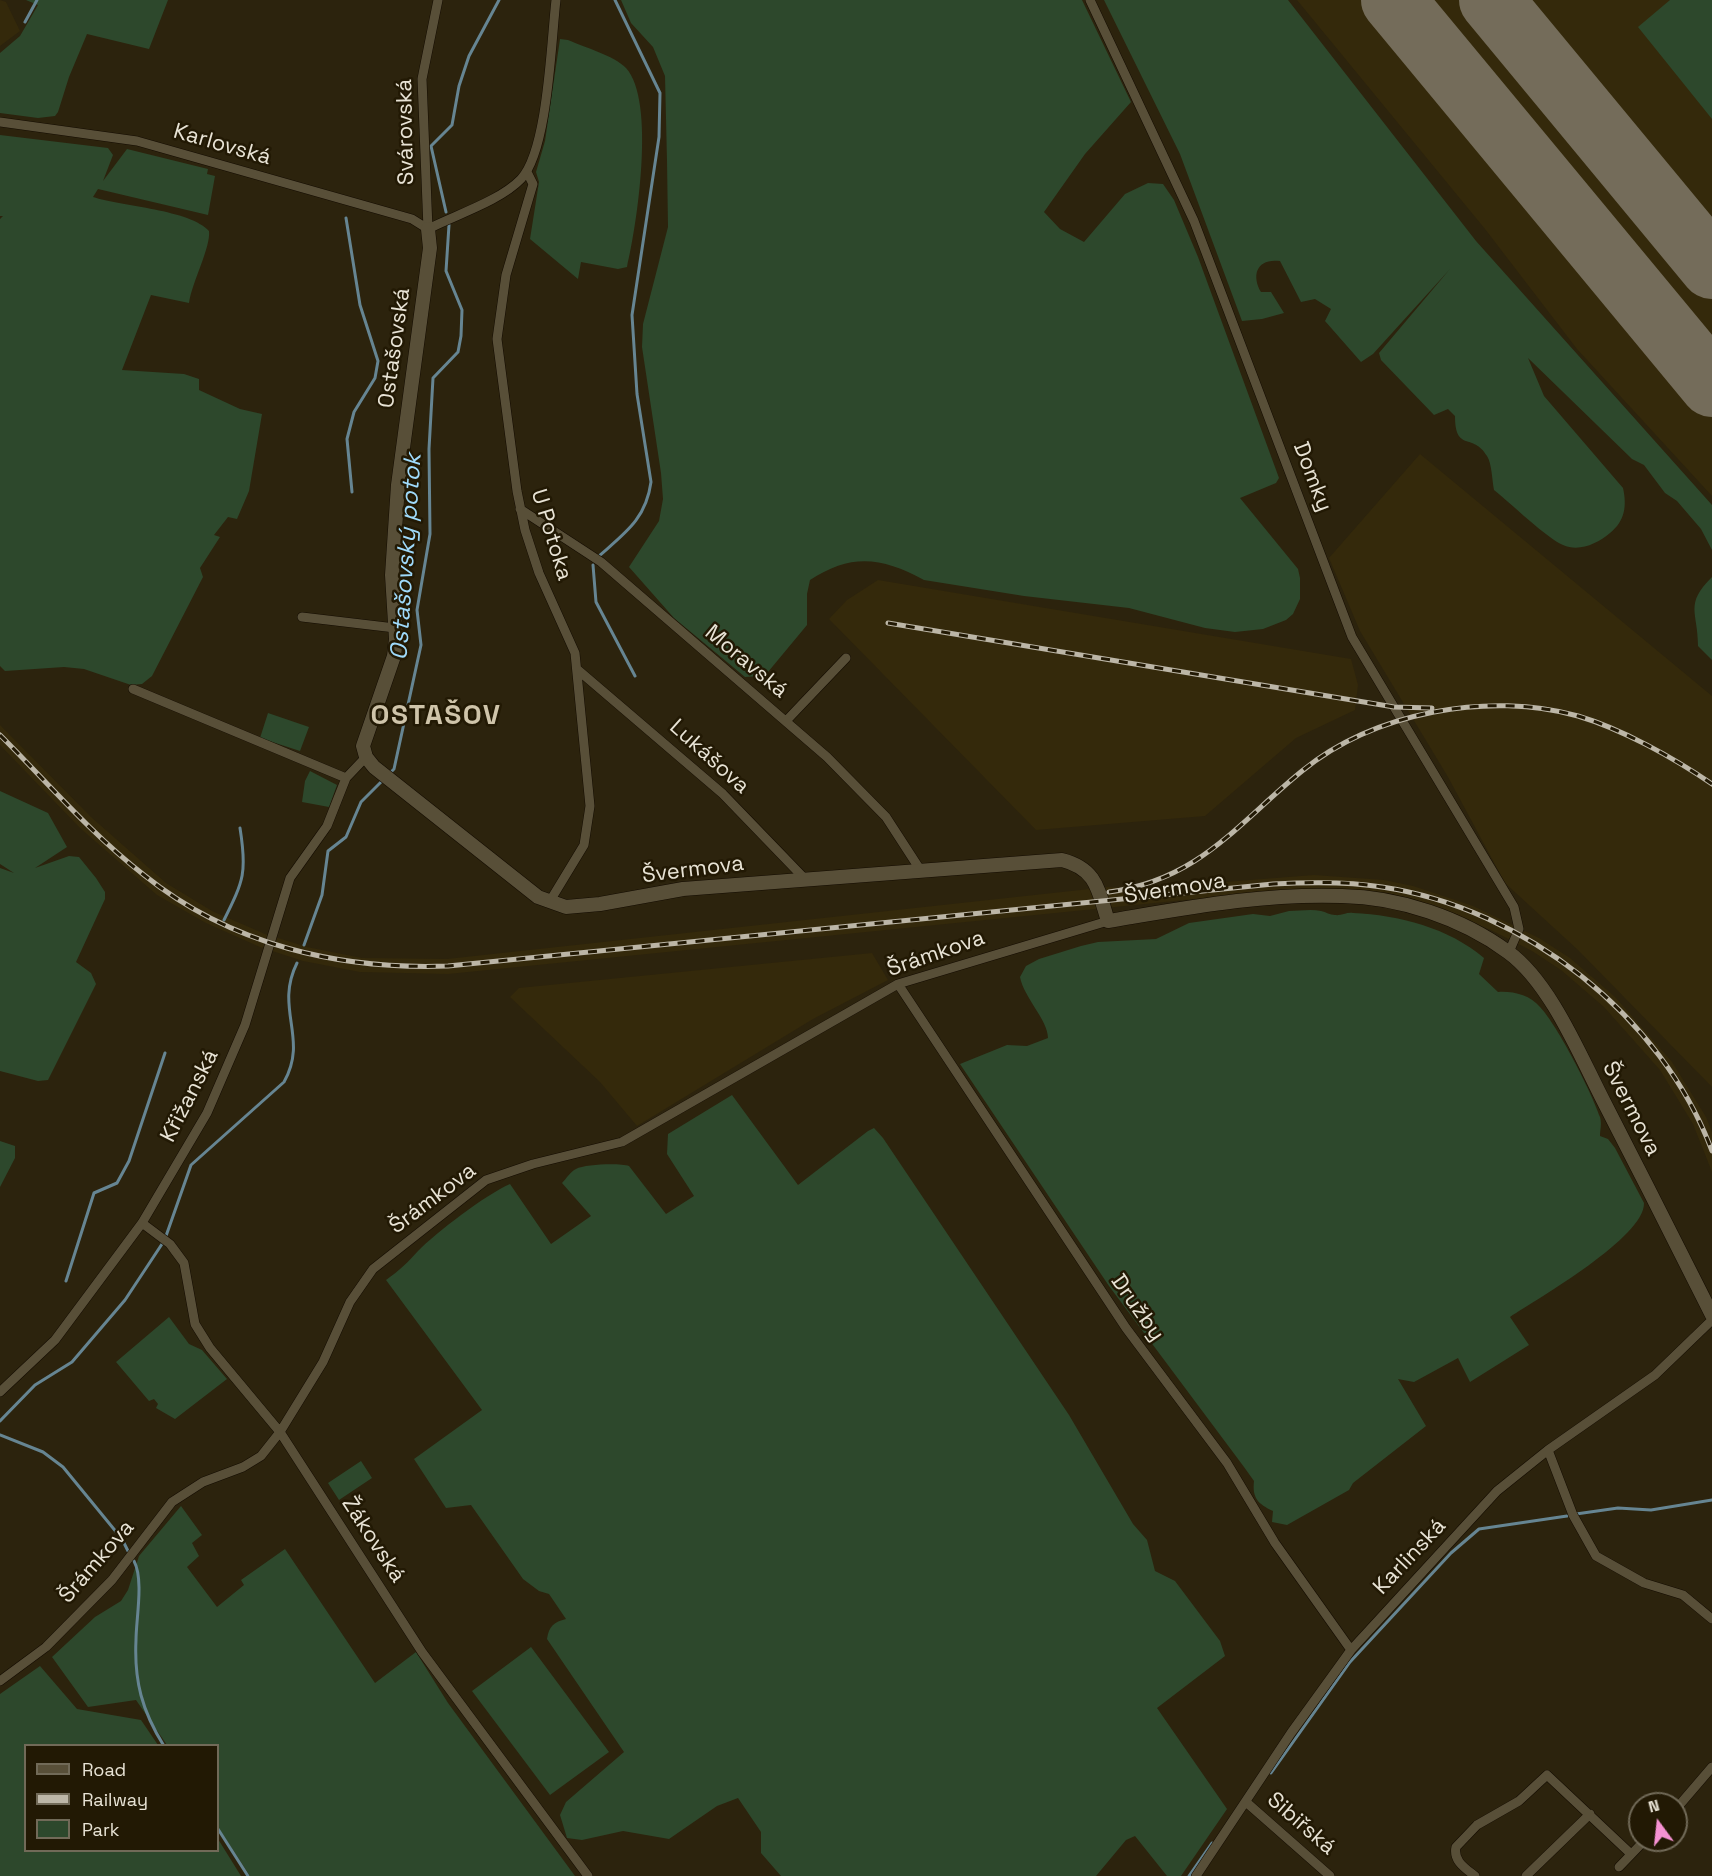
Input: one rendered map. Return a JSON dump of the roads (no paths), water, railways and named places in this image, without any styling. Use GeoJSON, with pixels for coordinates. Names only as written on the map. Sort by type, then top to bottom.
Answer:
{"type":"FeatureCollection","features":[{"type":"Feature","properties":{"kind":"street","name":"Svárovská"},"geometry":{"type":"LineString","coordinates":[[428,229],[422,79],[438,0]]}},
{"type":"Feature","properties":{"kind":"street"},"geometry":{"type":"LineString","coordinates":[[428,229],[506,191],[527,172],[541,133],[556,0]]}},
{"type":"Feature","properties":{"kind":"street","name":"Domky"},"geometry":{"type":"LineString","coordinates":[[1090,0],[1194,221],[1353,637],[1514,907],[1519,929],[1509,952]]}},
{"type":"Feature","properties":{"kind":"street","name":"Karlovská"},"geometry":{"type":"LineString","coordinates":[[0,122],[137,141],[412,219],[428,229]]}},
{"type":"Feature","properties":{"kind":"street","name":"U Potoka"},"geometry":{"type":"LineString","coordinates":[[527,172],[533,184],[506,276],[497,339],[520,509],[539,573],[575,653],[590,806],[584,845],[550,902]]}},
{"type":"Feature","properties":{"kind":"street","name":"Ostašovská"},"geometry":{"type":"LineString","coordinates":[[366,757],[363,746],[376,700],[391,665],[395,628],[392,575],[398,485],[430,248],[428,229]]}},
{"type":"Feature","properties":{"kind":"street","name":"Moravská"},"geometry":{"type":"LineString","coordinates":[[520,509],[601,562],[786,721],[850,779],[886,817],[921,871]]}},
{"type":"Feature","properties":{"kind":"street"},"geometry":{"type":"LineString","coordinates":[[302,617],[395,628]]}},
{"type":"Feature","properties":{"kind":"street"},"geometry":{"type":"LineString","coordinates":[[786,721],[846,658]]}},
{"type":"Feature","properties":{"kind":"street","name":"Lukášova"},"geometry":{"type":"LineString","coordinates":[[578,670],[723,794],[806,880]]}},
{"type":"Feature","properties":{"kind":"street"},"geometry":{"type":"LineString","coordinates":[[133,689],[346,778]]}},
{"type":"Feature","properties":{"kind":"street","name":"Švermova"},"geometry":{"type":"LineString","coordinates":[[366,757],[387,777],[507,874],[538,897],[566,907],[600,904],[683,889],[1062,860],[1081,866],[1096,883],[1108,921],[1264,897],[1343,896],[1409,905],[1458,925],[1509,952],[1556,1009],[1712,1315]]}},
{"type":"Feature","properties":{"kind":"street","name":"Křižanská"},"geometry":{"type":"LineString","coordinates":[[0,1392],[55,1340],[142,1223],[207,1113],[245,1025],[290,878],[327,826],[346,778],[366,757]]}},
{"type":"Feature","properties":{"kind":"street","name":"Šrámkova"},"geometry":{"type":"LineString","coordinates":[[0,1681],[46,1647],[112,1580],[172,1502],[203,1482],[243,1467],[261,1456],[280,1432],[323,1362],[350,1302],[373,1269],[486,1180],[533,1164],[622,1142],[898,984],[1108,921]]}},
{"type":"Feature","properties":{"kind":"street","name":"Družby"},"geometry":{"type":"LineString","coordinates":[[898,984],[1126,1328],[1227,1463],[1275,1543],[1351,1650]]}},
{"type":"Feature","properties":{"kind":"street","name":"Žákovská"},"geometry":{"type":"LineString","coordinates":[[142,1223],[170,1244],[184,1263],[195,1324],[210,1348],[280,1432],[422,1652],[588,1876]]}},
{"type":"Feature","properties":{"kind":"street","name":"Karlinská"},"geometry":{"type":"LineString","coordinates":[[1196,1876],[1291,1733],[1351,1650],[1497,1491],[1548,1450],[1656,1375],[1712,1320]]}},
{"type":"Feature","properties":{"kind":"street"},"geometry":{"type":"LineString","coordinates":[[1548,1450],[1573,1515],[1596,1556],[1644,1583],[1683,1594],[1712,1619]]}},
{"type":"Feature","properties":{"kind":"street"},"geometry":{"type":"LineString","coordinates":[[1539,1767],[1631,1854],[1618,1867]]}},
{"type":"Feature","properties":{"kind":"street"},"geometry":{"type":"LineString","coordinates":[[1688,1795],[1712,1767]]}},
{"type":"Feature","properties":{"kind":"street"},"geometry":{"type":"LineString","coordinates":[[1475,1876],[1456,1857],[1456,1847],[1477,1825],[1520,1801],[1547,1775]]}},
{"type":"Feature","properties":{"kind":"street","name":"Sibiřská"},"geometry":{"type":"LineString","coordinates":[[1246,1802],[1330,1876]]}},
{"type":"Feature","properties":{"kind":"street"},"geometry":{"type":"LineString","coordinates":[[1526,1876],[1590,1814]]}},
{"type":"Feature","properties":{"kind":"waterway"},"geometry":{"type":"LineString","coordinates":[[25,22],[37,0]]}},
{"type":"Feature","properties":{"kind":"waterway","name":"Ostašovský potok"},"geometry":{"type":"LineString","coordinates":[[446,212],[431,146],[452,125],[459,86],[469,56],[499,0]]}},
{"type":"Feature","properties":{"kind":"waterway"},"geometry":{"type":"LineString","coordinates":[[599,556],[626,532],[639,516],[651,482],[637,394],[632,315],[659,137],[660,93],[615,0]]}},
{"type":"Feature","properties":{"kind":"waterway"},"geometry":{"type":"LineString","coordinates":[[346,218],[360,305],[378,361],[375,378],[354,412],[347,439],[352,492]]}},
{"type":"Feature","properties":{"kind":"waterway","name":"Ostašovský potok"},"geometry":{"type":"LineString","coordinates":[[390,773],[394,769],[421,645],[417,610],[430,534],[429,449],[433,378],[458,352],[461,336],[462,310],[446,271],[449,225]]}},
{"type":"Feature","properties":{"kind":"waterway"},"geometry":{"type":"LineString","coordinates":[[593,565],[596,602],[635,676]]}},
{"type":"Feature","properties":{"kind":"waterway","name":"Ostašovský potok"},"geometry":{"type":"LineString","coordinates":[[304,945],[322,895],[328,851],[346,837],[361,802],[383,780]]}},
{"type":"Feature","properties":{"kind":"waterway"},"geometry":{"type":"LineString","coordinates":[[224,920],[242,876],[243,855],[240,828]]}},
{"type":"Feature","properties":{"kind":"waterway","name":"Ostašovský potok"},"geometry":{"type":"LineString","coordinates":[[166,1236],[191,1165],[284,1082],[291,1066],[293,1051],[289,995],[297,963]]}},
{"type":"Feature","properties":{"kind":"waterway"},"geometry":{"type":"LineString","coordinates":[[66,1281],[94,1193],[117,1183],[129,1161],[165,1053]]}},
{"type":"Feature","properties":{"kind":"waterway","name":"Ostašovský potok"},"geometry":{"type":"LineString","coordinates":[[0,1421],[35,1385],[72,1362],[125,1300],[162,1244]]}},
{"type":"Feature","properties":{"kind":"waterway"},"geometry":{"type":"LineString","coordinates":[[0,1435],[43,1452],[63,1467],[122,1539],[128,1551]]}},
{"type":"Feature","properties":{"kind":"waterway"},"geometry":{"type":"LineString","coordinates":[[1576,1514],[1618,1508],[1651,1510],[1712,1500]]}},
{"type":"Feature","properties":{"kind":"waterway"},"geometry":{"type":"LineString","coordinates":[[1271,1773],[1350,1662],[1451,1553],[1479,1529],[1567,1516]]}},
{"type":"Feature","properties":{"kind":"waterway"},"geometry":{"type":"LineString","coordinates":[[134,1561],[139,1578],[136,1631],[138,1682],[145,1708],[163,1744]]}},
{"type":"Feature","properties":{"kind":"waterway"},"geometry":{"type":"LineString","coordinates":[[219,1831],[248,1876]]}},
{"type":"Feature","properties":{"kind":"waterway"},"geometry":{"type":"LineString","coordinates":[[1189,1876],[1212,1843]]}},
{"type":"Feature","properties":{"kind":"railway"},"geometry":{"type":"LineString","coordinates":[[888,623],[1394,707],[1432,708]]}},
{"type":"Feature","properties":{"kind":"railway"},"geometry":{"type":"LineString","coordinates":[[1109,892],[1141,885],[1193,862],[1237,829],[1302,771],[1331,751],[1363,734],[1398,721],[1434,712],[1471,707],[1508,706],[1544,709],[1578,716],[1612,728],[1647,745],[1712,784]]}},
{"type":"Feature","properties":{"kind":"railway"},"geometry":{"type":"LineString","coordinates":[[0,735],[106,842],[144,875],[178,899],[250,936],[288,948],[367,963],[448,966],[1273,884],[1314,882],[1355,884],[1382,887],[1435,899],[1486,918],[1536,944],[1582,976],[1623,1014],[1659,1056],[1689,1102],[1712,1151]]}},
{"type":"Feature","properties":{"kind":"district","name":"OSTAŠOV"},"geometry":{"type":"Point","coordinates":[436,716]}}]}
